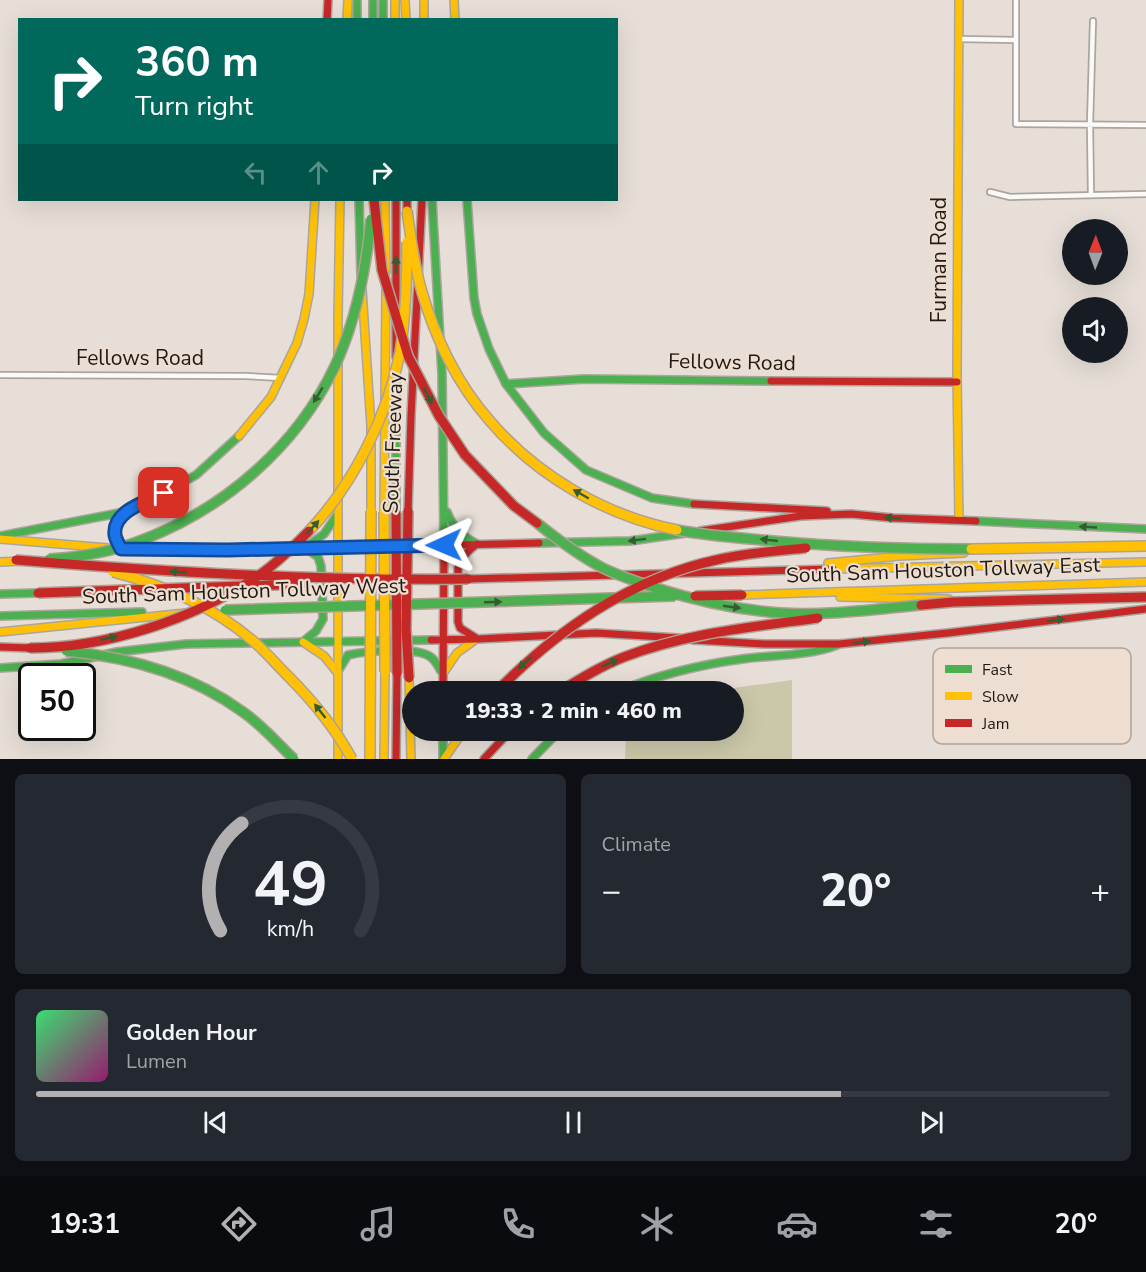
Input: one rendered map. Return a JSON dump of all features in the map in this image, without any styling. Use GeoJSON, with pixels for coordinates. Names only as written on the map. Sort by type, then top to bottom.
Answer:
{"type":"FeatureCollection","features":[{"type":"Feature","properties":{"kind":"main road"},"geometry":{"type":"LineString","coordinates":[[327,18],[328,0]]}},
{"type":"Feature","properties":{"kind":"main road"},"geometry":{"type":"LineString","coordinates":[[347,18],[348,0]]}},
{"type":"Feature","properties":{"kind":"main road"},"geometry":{"type":"LineString","coordinates":[[357,0],[357,18]]}},
{"type":"Feature","properties":{"kind":"main road"},"geometry":{"type":"LineString","coordinates":[[373,0],[373,18]]}},
{"type":"Feature","properties":{"kind":"main road"},"geometry":{"type":"LineString","coordinates":[[383,0],[383,18]]}},
{"type":"Feature","properties":{"kind":"main road"},"geometry":{"type":"LineString","coordinates":[[395,0],[395,18]]}},
{"type":"Feature","properties":{"kind":"main road"},"geometry":{"type":"LineString","coordinates":[[405,0],[406,18]]}},
{"type":"Feature","properties":{"kind":"main road"},"geometry":{"type":"LineString","coordinates":[[424,0],[424,18]]}},
{"type":"Feature","properties":{"kind":"main road"},"geometry":{"type":"LineString","coordinates":[[454,0],[455,18]]}},
{"type":"Feature","properties":{"kind":"main road","name":"Furman Road"},"geometry":{"type":"LineString","coordinates":[[958,0],[959,520]]}},
{"type":"Feature","properties":{"kind":"main road"},"geometry":{"type":"LineString","coordinates":[[0,537],[124,512],[196,475],[236,441],[271,397],[297,343],[307,305],[315,201]]}},
{"type":"Feature","properties":{"kind":"main road"},"geometry":{"type":"LineString","coordinates":[[338,759],[340,201]]}},
{"type":"Feature","properties":{"kind":"main road","name":"South Freeway"},"geometry":{"type":"LineString","coordinates":[[359,201],[360,262],[371,426],[370,759]]}},
{"type":"Feature","properties":{"kind":"main road"},"geometry":{"type":"LineString","coordinates":[[0,561],[76,557],[142,541],[199,513],[224,497],[263,464],[280,447],[313,404],[334,368],[356,311],[365,271],[373,201]]}},
{"type":"Feature","properties":{"kind":"main road"},"geometry":{"type":"LineString","coordinates":[[373,201],[382,270],[408,356],[439,416],[465,455],[514,506],[552,535],[601,567],[637,582],[694,600],[721,606],[781,613],[817,613],[953,602],[1146,599]]}},
{"type":"Feature","properties":{"kind":"main road"},"geometry":{"type":"LineString","coordinates":[[384,759],[385,201]]}},
{"type":"Feature","properties":{"kind":"main road"},"geometry":{"type":"LineString","coordinates":[[396,201],[396,759]]}},
{"type":"Feature","properties":{"kind":"main road"},"geometry":{"type":"LineString","coordinates":[[30,648],[71,646],[122,636],[149,629],[218,602],[265,572],[308,532],[331,506],[346,484],[372,435],[387,398],[398,359],[408,270],[407,201]]}},
{"type":"Feature","properties":{"kind":"main road","name":"South Freeway"},"geometry":{"type":"LineString","coordinates":[[411,759],[410,678],[406,629],[408,511],[422,201]]}},
{"type":"Feature","properties":{"kind":"main road"},"geometry":{"type":"LineString","coordinates":[[432,201],[442,374],[442,681]]}},
{"type":"Feature","properties":{"kind":"main road"},"geometry":{"type":"LineString","coordinates":[[467,201],[472,280],[477,314],[489,349],[506,384],[544,433],[586,470],[652,498],[694,504],[785,508],[893,518],[1146,529]]}},
{"type":"Feature","properties":{"kind":"main road"},"geometry":{"type":"LineString","coordinates":[[407,211],[424,299],[450,361],[475,402],[497,428],[526,456],[586,498],[652,524],[685,531],[827,546],[1064,549],[1146,544]]}},
{"type":"Feature","properties":{"kind":"main road","name":"Fellows Road"},"geometry":{"type":"LineString","coordinates":[[506,384],[584,379],[957,382]]}},
{"type":"Feature","properties":{"kind":"main road"},"geometry":{"type":"LineString","coordinates":[[443,500],[451,524],[456,531],[477,544]]}},
{"type":"Feature","properties":{"kind":"main road"},"geometry":{"type":"LineString","coordinates":[[121,549],[115,534],[119,519],[124,512]]}},
{"type":"Feature","properties":{"kind":"main road"},"geometry":{"type":"LineString","coordinates":[[305,548],[327,533],[338,513]]}},
{"type":"Feature","properties":{"kind":"main road"},"geometry":{"type":"LineString","coordinates":[[0,537],[121,549],[228,550],[630,542],[801,516],[851,514]]}},
{"type":"Feature","properties":{"kind":"main road"},"geometry":{"type":"LineString","coordinates":[[477,544],[459,560],[458,622],[460,628],[478,639]]}},
{"type":"Feature","properties":{"kind":"main road"},"geometry":{"type":"LineString","coordinates":[[751,571],[900,556],[1146,544]]}},
{"type":"Feature","properties":{"kind":"main road"},"geometry":{"type":"LineString","coordinates":[[505,681],[564,631],[619,595],[640,586],[704,562],[757,553],[827,546]]}},
{"type":"Feature","properties":{"kind":"main road"},"geometry":{"type":"LineString","coordinates":[[303,642],[316,633],[323,619],[321,562],[317,555],[305,548]]}},
{"type":"Feature","properties":{"kind":"main road"},"geometry":{"type":"LineString","coordinates":[[0,561],[16,560],[160,571],[283,577],[383,580],[468,579]]}},
{"type":"Feature","properties":{"kind":"main road"},"geometry":{"type":"LineString","coordinates":[[50,560],[105,570],[173,591],[222,620],[250,639],[306,693],[334,730],[352,759]]}},
{"type":"Feature","properties":{"kind":"main road","name":"South Sam Houston Tollway East"},"geometry":{"type":"LineString","coordinates":[[751,571],[1146,562]]}},
{"type":"Feature","properties":{"kind":"main road","name":"South Sam Houston Tollway West"},"geometry":{"type":"LineString","coordinates":[[0,594],[751,571]]}},
{"type":"Feature","properties":{"kind":"main road","name":"South Sam Houston Tollway East"},"geometry":{"type":"LineString","coordinates":[[742,595],[1146,582]]}},
{"type":"Feature","properties":{"kind":"main road"},"geometry":{"type":"LineString","coordinates":[[742,595],[1146,599]]}},
{"type":"Feature","properties":{"kind":"main road","name":"South Sam Houston Tollway West"},"geometry":{"type":"LineString","coordinates":[[0,616],[742,595]]}},
{"type":"Feature","properties":{"kind":"main road"},"geometry":{"type":"LineString","coordinates":[[577,681],[602,666],[654,647],[713,633],[877,609]]}},
{"type":"Feature","properties":{"kind":"main road"},"geometry":{"type":"LineString","coordinates":[[0,668],[61,664],[117,652],[186,644],[478,639],[596,633],[764,644],[839,644],[1146,609]]}},
{"type":"Feature","properties":{"kind":"main road"},"geometry":{"type":"LineString","coordinates":[[0,632],[225,610]]}},
{"type":"Feature","properties":{"kind":"main road"},"geometry":{"type":"LineString","coordinates":[[442,674],[455,654],[478,639]]}},
{"type":"Feature","properties":{"kind":"main road"},"geometry":{"type":"LineString","coordinates":[[303,642],[324,656],[337,672]]}},
{"type":"Feature","properties":{"kind":"main road"},"geometry":{"type":"LineString","coordinates":[[641,681],[677,670],[827,649],[839,644]]}},
{"type":"Feature","properties":{"kind":"main road"},"geometry":{"type":"LineString","coordinates":[[0,647],[82,652],[115,657],[165,671],[219,697],[243,712],[294,759]]}},
{"type":"Feature","properties":{"kind":"main road"},"geometry":{"type":"LineString","coordinates":[[337,672],[348,655],[359,652],[423,652],[433,657],[442,674]]}},
{"type":"Feature","properties":{"kind":"main road"},"geometry":{"type":"LineString","coordinates":[[443,741],[443,759]]}},
{"type":"Feature","properties":{"kind":"main road"},"geometry":{"type":"LineString","coordinates":[[443,759],[456,741]]}},
{"type":"Feature","properties":{"kind":"main road"},"geometry":{"type":"LineString","coordinates":[[484,759],[501,741]]}},
{"type":"Feature","properties":{"kind":"main road"},"geometry":{"type":"LineString","coordinates":[[532,759],[548,741]]}},
{"type":"Feature","properties":{"kind":"street"},"geometry":{"type":"LineString","coordinates":[[1016,0],[1016,124],[1146,125]]}},
{"type":"Feature","properties":{"kind":"street"},"geometry":{"type":"LineString","coordinates":[[1091,195],[1090,124],[1094,21]]}},
{"type":"Feature","properties":{"kind":"street"},"geometry":{"type":"LineString","coordinates":[[959,39],[1016,40]]}},
{"type":"Feature","properties":{"kind":"street"},"geometry":{"type":"LineString","coordinates":[[990,192],[1010,197],[1146,194]]}},
{"type":"Feature","properties":{"kind":"street","name":"Fellows Road"},"geometry":{"type":"LineString","coordinates":[[0,375],[280,378]]}},
{"type":"Feature","properties":{"kind":"shaded area"},"geometry":{"type":"Polygon","coordinates":[[[792,680],[792,759],[625,759],[626,741],[744,741],[744,687],[792,680]]]}},
{"type":"Feature","properties":{"kind":"traffic: fast"},"geometry":{"type":"LineString","coordinates":[[357,0],[357,18]]}},
{"type":"Feature","properties":{"kind":"traffic: fast"},"geometry":{"type":"LineString","coordinates":[[373,0],[373,18]]}},
{"type":"Feature","properties":{"kind":"traffic: fast"},"geometry":{"type":"LineString","coordinates":[[383,0],[383,18]]}},
{"type":"Feature","properties":{"kind":"traffic: fast"},"geometry":{"type":"LineString","coordinates":[[359,201],[361,275]]}},
{"type":"Feature","properties":{"kind":"traffic: fast"},"geometry":{"type":"LineString","coordinates":[[432,201],[442,374],[444,545]]}},
{"type":"Feature","properties":{"kind":"traffic: fast"},"geometry":{"type":"LineString","coordinates":[[467,201],[477,314],[489,349],[506,384],[544,433],[586,470],[652,498],[694,504]]}},
{"type":"Feature","properties":{"kind":"traffic: fast"},"geometry":{"type":"LineString","coordinates":[[49,559],[108,551],[172,527],[229,493],[278,449],[300,424],[318,397],[342,350],[359,295],[371,219]]}},
{"type":"Feature","properties":{"kind":"traffic: fast"},"geometry":{"type":"LineString","coordinates":[[396,374],[396,513]]}},
{"type":"Feature","properties":{"kind":"traffic: fast"},"geometry":{"type":"LineString","coordinates":[[506,384],[584,379],[771,381]]}},
{"type":"Feature","properties":{"kind":"traffic: fast"},"geometry":{"type":"LineString","coordinates":[[0,536],[124,512],[196,475],[239,436]]}},
{"type":"Feature","properties":{"kind":"traffic: fast"},"geometry":{"type":"LineString","coordinates":[[447,512],[459,531],[477,544]]}},
{"type":"Feature","properties":{"kind":"traffic: fast"},"geometry":{"type":"LineString","coordinates":[[305,548],[324,534],[337,515]]}},
{"type":"Feature","properties":{"kind":"traffic: fast"},"geometry":{"type":"LineString","coordinates":[[976,521],[1146,529]]}},
{"type":"Feature","properties":{"kind":"traffic: fast"},"geometry":{"type":"LineString","coordinates":[[537,523],[576,552],[608,570],[656,588],[717,604],[765,612],[798,614],[851,612],[921,605]]}},
{"type":"Feature","properties":{"kind":"traffic: fast"},"geometry":{"type":"LineString","coordinates":[[677,530],[725,537],[822,545],[971,549]]}},
{"type":"Feature","properties":{"kind":"traffic: fast"},"geometry":{"type":"LineString","coordinates":[[539,543],[630,541],[686,533]]}},
{"type":"Feature","properties":{"kind":"traffic: fast"},"geometry":{"type":"LineString","coordinates":[[305,640],[316,631],[323,619],[321,566],[318,557],[307,549]]}},
{"type":"Feature","properties":{"kind":"traffic: fast"},"geometry":{"type":"LineString","coordinates":[[0,594],[38,593]]}},
{"type":"Feature","properties":{"kind":"traffic: fast"},"geometry":{"type":"LineString","coordinates":[[225,610],[675,596]]}},
{"type":"Feature","properties":{"kind":"traffic: fast"},"geometry":{"type":"LineString","coordinates":[[0,616],[142,612]]}},
{"type":"Feature","properties":{"kind":"traffic: fast"},"geometry":{"type":"LineString","coordinates":[[0,668],[61,664],[117,652],[186,644],[431,640]]}},
{"type":"Feature","properties":{"kind":"traffic: fast"},"geometry":{"type":"LineString","coordinates":[[647,681],[710,664],[803,653],[837,645]]}},
{"type":"Feature","properties":{"kind":"traffic: fast"},"geometry":{"type":"LineString","coordinates":[[66,651],[136,663],[202,687],[250,717],[294,759]]}},
{"type":"Feature","properties":{"kind":"traffic: fast"},"geometry":{"type":"LineString","coordinates":[[338,671],[348,655],[390,651],[422,653],[435,661],[441,671]]}},
{"type":"Feature","properties":{"kind":"traffic: fast"},"geometry":{"type":"LineString","coordinates":[[443,741],[443,759]]}},
{"type":"Feature","properties":{"kind":"traffic: fast"},"geometry":{"type":"LineString","coordinates":[[532,759],[549,741]]}},
{"type":"Feature","properties":{"kind":"traffic: slow"},"geometry":{"type":"LineString","coordinates":[[347,18],[348,0]]}},
{"type":"Feature","properties":{"kind":"traffic: slow"},"geometry":{"type":"LineString","coordinates":[[395,0],[395,18]]}},
{"type":"Feature","properties":{"kind":"traffic: slow"},"geometry":{"type":"LineString","coordinates":[[405,0],[406,18]]}},
{"type":"Feature","properties":{"kind":"traffic: slow"},"geometry":{"type":"LineString","coordinates":[[424,0],[424,18]]}},
{"type":"Feature","properties":{"kind":"traffic: slow"},"geometry":{"type":"LineString","coordinates":[[454,0],[455,18]]}},
{"type":"Feature","properties":{"kind":"traffic: slow"},"geometry":{"type":"LineString","coordinates":[[959,0],[957,375],[959,520]]}},
{"type":"Feature","properties":{"kind":"traffic: slow"},"geometry":{"type":"LineString","coordinates":[[239,436],[271,397],[297,343],[309,294],[315,201]]}},
{"type":"Feature","properties":{"kind":"traffic: slow"},"geometry":{"type":"LineString","coordinates":[[338,547],[340,201]]}},
{"type":"Feature","properties":{"kind":"traffic: slow"},"geometry":{"type":"LineString","coordinates":[[385,201],[386,272]]}},
{"type":"Feature","properties":{"kind":"traffic: slow"},"geometry":{"type":"LineString","coordinates":[[407,211],[417,272],[434,326],[449,360],[478,407],[529,459],[575,491],[624,515],[677,530]]}},
{"type":"Feature","properties":{"kind":"traffic: slow"},"geometry":{"type":"LineString","coordinates":[[309,531],[325,513],[354,471],[378,424],[387,400],[402,338],[406,297],[407,242]]}},
{"type":"Feature","properties":{"kind":"traffic: slow"},"geometry":{"type":"LineString","coordinates":[[362,289],[371,426],[371,511]]}},
{"type":"Feature","properties":{"kind":"traffic: slow"},"geometry":{"type":"LineString","coordinates":[[384,512],[386,289]]}},
{"type":"Feature","properties":{"kind":"traffic: slow"},"geometry":{"type":"LineString","coordinates":[[370,759],[371,511]]}},
{"type":"Feature","properties":{"kind":"traffic: slow"},"geometry":{"type":"LineString","coordinates":[[384,512],[385,672]]}},
{"type":"Feature","properties":{"kind":"traffic: slow"},"geometry":{"type":"LineString","coordinates":[[0,539],[108,548]]}},
{"type":"Feature","properties":{"kind":"traffic: slow"},"geometry":{"type":"LineString","coordinates":[[971,549],[1146,546]]}},
{"type":"Feature","properties":{"kind":"traffic: slow"},"geometry":{"type":"LineString","coordinates":[[338,547],[338,759]]}},
{"type":"Feature","properties":{"kind":"traffic: slow"},"geometry":{"type":"LineString","coordinates":[[828,563],[964,553]]}},
{"type":"Feature","properties":{"kind":"traffic: slow"},"geometry":{"type":"LineString","coordinates":[[0,562],[23,561]]}},
{"type":"Feature","properties":{"kind":"traffic: slow"},"geometry":{"type":"LineString","coordinates":[[833,569],[1146,562]]}},
{"type":"Feature","properties":{"kind":"traffic: slow"},"geometry":{"type":"LineString","coordinates":[[113,572],[151,583],[187,598],[237,628],[252,640],[306,695],[331,726],[352,759]]}},
{"type":"Feature","properties":{"kind":"traffic: slow"},"geometry":{"type":"LineString","coordinates":[[742,595],[1146,582]]}},
{"type":"Feature","properties":{"kind":"traffic: slow"},"geometry":{"type":"LineString","coordinates":[[840,597],[949,599]]}},
{"type":"Feature","properties":{"kind":"traffic: slow"},"geometry":{"type":"LineString","coordinates":[[0,632],[186,613]]}},
{"type":"Feature","properties":{"kind":"traffic: slow"},"geometry":{"type":"LineString","coordinates":[[444,672],[457,653],[475,640]]}},
{"type":"Feature","properties":{"kind":"traffic: slow"},"geometry":{"type":"LineString","coordinates":[[303,642],[324,656],[337,672]]}},
{"type":"Feature","properties":{"kind":"traffic: slow"},"geometry":{"type":"LineString","coordinates":[[384,759],[385,672]]}},
{"type":"Feature","properties":{"kind":"traffic: slow"},"geometry":{"type":"LineString","coordinates":[[409,678],[411,759]]}},
{"type":"Feature","properties":{"kind":"traffic: slow"},"geometry":{"type":"LineString","coordinates":[[444,759],[456,741]]}},
{"type":"Feature","properties":{"kind":"traffic: jam"},"geometry":{"type":"LineString","coordinates":[[327,18],[328,0]]}},
{"type":"Feature","properties":{"kind":"traffic: jam"},"geometry":{"type":"LineString","coordinates":[[374,201],[382,270],[408,356],[439,416],[465,455],[514,506],[537,523]]}},
{"type":"Feature","properties":{"kind":"traffic: jam"},"geometry":{"type":"LineString","coordinates":[[396,201],[396,357]]}},
{"type":"Feature","properties":{"kind":"traffic: jam"},"geometry":{"type":"LineString","coordinates":[[407,201],[407,211]]}},
{"type":"Feature","properties":{"kind":"traffic: jam"},"geometry":{"type":"LineString","coordinates":[[408,511],[422,201]]}},
{"type":"Feature","properties":{"kind":"traffic: jam"},"geometry":{"type":"LineString","coordinates":[[771,381],[957,382]]}},
{"type":"Feature","properties":{"kind":"traffic: jam"},"geometry":{"type":"LineString","coordinates":[[694,504],[827,511]]}},
{"type":"Feature","properties":{"kind":"traffic: jam"},"geometry":{"type":"LineString","coordinates":[[408,511],[406,629],[409,678]]}},
{"type":"Feature","properties":{"kind":"traffic: jam"},"geometry":{"type":"LineString","coordinates":[[121,549],[117,530],[124,512]]}},
{"type":"Feature","properties":{"kind":"traffic: jam"},"geometry":{"type":"LineString","coordinates":[[396,513],[397,673]]}},
{"type":"Feature","properties":{"kind":"traffic: jam"},"geometry":{"type":"LineString","coordinates":[[700,531],[801,516],[851,514],[976,521]]}},
{"type":"Feature","properties":{"kind":"traffic: jam"},"geometry":{"type":"LineString","coordinates":[[30,648],[59,647],[119,637],[178,618],[258,576],[309,531]]}},
{"type":"Feature","properties":{"kind":"traffic: jam"},"geometry":{"type":"LineString","coordinates":[[122,549],[228,550],[539,543]]}},
{"type":"Feature","properties":{"kind":"traffic: jam"},"geometry":{"type":"LineString","coordinates":[[476,638],[460,628],[458,622],[458,568],[465,554],[477,544]]}},
{"type":"Feature","properties":{"kind":"traffic: jam"},"geometry":{"type":"LineString","coordinates":[[443,681],[444,545]]}},
{"type":"Feature","properties":{"kind":"traffic: jam"},"geometry":{"type":"LineString","coordinates":[[507,681],[570,628],[597,610],[654,580],[684,569],[727,558],[806,548]]}},
{"type":"Feature","properties":{"kind":"traffic: jam"},"geometry":{"type":"LineString","coordinates":[[16,560],[242,575],[355,579],[468,579]]}},
{"type":"Feature","properties":{"kind":"traffic: jam"},"geometry":{"type":"LineString","coordinates":[[468,579],[833,569]]}},
{"type":"Feature","properties":{"kind":"traffic: jam"},"geometry":{"type":"LineString","coordinates":[[38,593],[303,584]]}},
{"type":"Feature","properties":{"kind":"traffic: jam"},"geometry":{"type":"LineString","coordinates":[[695,596],[742,595]]}},
{"type":"Feature","properties":{"kind":"traffic: jam"},"geometry":{"type":"LineString","coordinates":[[921,605],[953,602],[1146,597]]}},
{"type":"Feature","properties":{"kind":"traffic: jam"},"geometry":{"type":"LineString","coordinates":[[693,640],[764,644],[839,644],[1146,609]]}},
{"type":"Feature","properties":{"kind":"traffic: jam"},"geometry":{"type":"LineString","coordinates":[[578,681],[607,664],[671,642],[695,636],[818,618]]}},
{"type":"Feature","properties":{"kind":"traffic: jam"},"geometry":{"type":"LineString","coordinates":[[431,640],[596,633],[679,638]]}},
{"type":"Feature","properties":{"kind":"traffic: jam"},"geometry":{"type":"LineString","coordinates":[[0,647],[30,648]]}},
{"type":"Feature","properties":{"kind":"traffic: jam"},"geometry":{"type":"LineString","coordinates":[[396,759],[397,673]]}},
{"type":"Feature","properties":{"kind":"traffic: jam"},"geometry":{"type":"LineString","coordinates":[[484,759],[501,741]]}},
{"type":"Feature","properties":{"kind":"route"},"geometry":{"type":"LineString","coordinates":[[164,493],[124,512],[119,519],[115,534],[121,549],[228,550],[444,545]]}}]}
